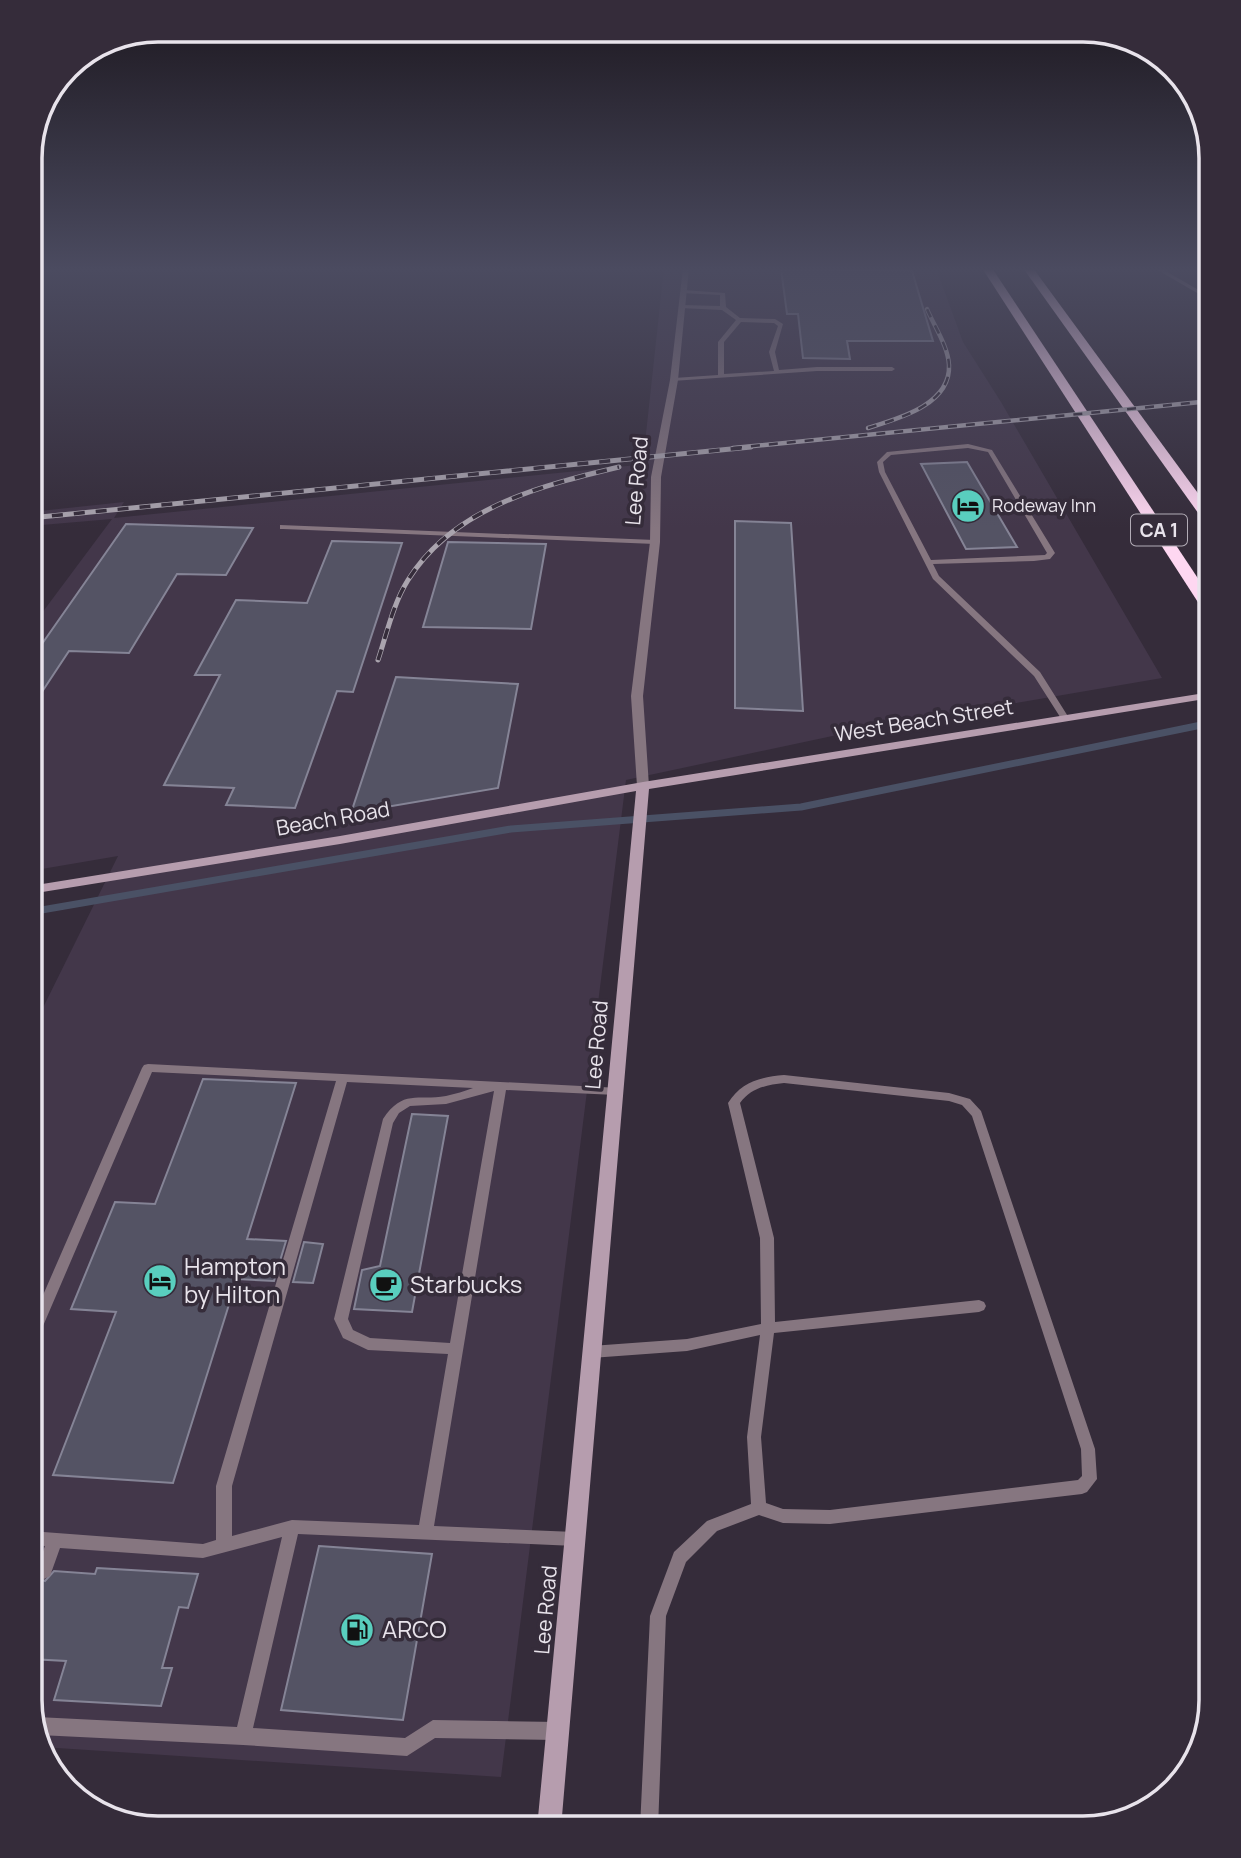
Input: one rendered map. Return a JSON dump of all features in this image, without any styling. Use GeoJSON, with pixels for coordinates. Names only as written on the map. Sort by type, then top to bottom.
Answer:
{"type":"FeatureCollection","features":[{"type":"Feature","properties":{"kind":"highway","name":"CA 1"},"geometry":{"type":"LineString","coordinates":[[1044,355],[1199,591]]}},
{"type":"Feature","properties":{"kind":"highway","name":"CA 1"},"geometry":{"type":"LineString","coordinates":[[1091,355],[1199,504]]}},
{"type":"Feature","properties":{"kind":"main road","name":"West Beach Street"},"geometry":{"type":"LineString","coordinates":[[643,786],[1199,697]]}},
{"type":"Feature","properties":{"kind":"main road","name":"Beach Road"},"geometry":{"type":"LineString","coordinates":[[42,888],[340,840],[643,786]]}},
{"type":"Feature","properties":{"kind":"main road","name":"Lee Road"},"geometry":{"type":"LineString","coordinates":[[550,1816],[643,786]]}},
{"type":"Feature","properties":{"kind":"street","name":"Lee Road"},"geometry":{"type":"LineString","coordinates":[[643,786],[637,695],[655,541],[658,464],[677,355]]}},
{"type":"Feature","properties":{"kind":"lane"},"geometry":{"type":"LineString","coordinates":[[721,355],[721,377]]}},
{"type":"Feature","properties":{"kind":"lane"},"geometry":{"type":"LineString","coordinates":[[773,355],[777,372]]}},
{"type":"Feature","properties":{"kind":"lane"},"geometry":{"type":"LineString","coordinates":[[674,380],[777,372],[892,369]]}},
{"type":"Feature","properties":{"kind":"lane"},"geometry":{"type":"LineString","coordinates":[[928,562],[1034,559],[1047,557],[1051,553],[990,451],[968,446],[888,453],[882,457],[882,472],[936,578],[1037,674],[1065,718]]}},
{"type":"Feature","properties":{"kind":"lane"},"geometry":{"type":"LineString","coordinates":[[283,527],[655,541]]}},
{"type":"Feature","properties":{"kind":"lane"},"geometry":{"type":"LineString","coordinates":[[42,1312],[148,1068],[616,1091]]}},
{"type":"Feature","properties":{"kind":"lane"},"geometry":{"type":"LineString","coordinates":[[224,1545],[224,1486],[342,1077]]}},
{"type":"Feature","properties":{"kind":"lane"},"geometry":{"type":"LineString","coordinates":[[650,1816],[658,1616],[680,1557],[712,1526],[759,1508],[783,1516],[830,1517],[1082,1487],[1090,1479],[1092,1468],[977,1114],[965,1102],[949,1097],[784,1079],[761,1081],[740,1092],[734,1102],[767,1238],[768,1328],[754,1437],[759,1508]]}},
{"type":"Feature","properties":{"kind":"lane"},"geometry":{"type":"LineString","coordinates":[[425,1533],[501,1085]]}},
{"type":"Feature","properties":{"kind":"lane"},"geometry":{"type":"LineString","coordinates":[[456,1349],[368,1344],[348,1334],[341,1319],[387,1122],[396,1110],[408,1102],[446,1100],[501,1085]]}},
{"type":"Feature","properties":{"kind":"lane"},"geometry":{"type":"LineString","coordinates":[[591,1352],[687,1345],[768,1328],[978,1306]]}},
{"type":"Feature","properties":{"kind":"lane"},"geometry":{"type":"LineString","coordinates":[[243,1736],[292,1527]]}},
{"type":"Feature","properties":{"kind":"lane"},"geometry":{"type":"LineString","coordinates":[[42,1539],[203,1551],[292,1527],[575,1539]]}},
{"type":"Feature","properties":{"kind":"lane"},"geometry":{"type":"LineString","coordinates":[[44,1571],[55,1540]]}},
{"type":"Feature","properties":{"kind":"lane"},"geometry":{"type":"LineString","coordinates":[[45,1726],[407,1747],[433,1729],[558,1731]]}},
{"type":"Feature","properties":{"kind":"shaded area"},"geometry":{"type":"Polygon","coordinates":[[[655,355],[971,355],[1162,678],[870,728],[626,780],[501,1777],[52,1748],[46,1730],[42,1700],[42,1010],[118,856],[42,869],[42,613],[112,519],[42,525],[42,511],[124,502],[114,518],[637,465],[644,452],[655,355]]]}},
{"type":"Feature","properties":{"kind":"building"},"geometry":{"type":"Polygon","coordinates":[[[803,355],[849,355],[850,359],[803,358],[803,355]]]}},
{"type":"Feature","properties":{"kind":"building","name":"Rodeway Inn"},"geometry":{"type":"Polygon","coordinates":[[[967,462],[1017,547],[966,549],[921,464],[967,462]]]}},
{"type":"Feature","properties":{"kind":"building"},"geometry":{"type":"Polygon","coordinates":[[[735,521],[791,523],[803,711],[735,708],[735,521]]]}},
{"type":"Feature","properties":{"kind":"building"},"geometry":{"type":"Polygon","coordinates":[[[126,524],[253,528],[226,575],[177,574],[129,653],[69,651],[42,692],[42,644],[126,524]]]}},
{"type":"Feature","properties":{"kind":"building"},"geometry":{"type":"Polygon","coordinates":[[[332,541],[402,543],[353,692],[337,691],[295,808],[226,805],[234,788],[164,785],[220,675],[195,675],[236,600],[307,603],[332,541]]]}},
{"type":"Feature","properties":{"kind":"building"},"geometry":{"type":"Polygon","coordinates":[[[448,542],[546,544],[531,629],[423,627],[448,542]]]}},
{"type":"Feature","properties":{"kind":"building"},"geometry":{"type":"Polygon","coordinates":[[[396,677],[518,684],[498,788],[351,813],[396,677]]]}},
{"type":"Feature","properties":{"kind":"building","name":"Hampton by Hilton"},"geometry":{"type":"Polygon","coordinates":[[[203,1079],[296,1083],[247,1239],[286,1241],[274,1281],[237,1279],[173,1483],[53,1475],[116,1312],[71,1309],[115,1202],[155,1204],[203,1079]]]}},
{"type":"Feature","properties":{"kind":"building"},"geometry":{"type":"Polygon","coordinates":[[[412,1114],[448,1116],[412,1312],[354,1309],[362,1270],[380,1266],[412,1114]]]}},
{"type":"Feature","properties":{"kind":"building"},"geometry":{"type":"Polygon","coordinates":[[[304,1242],[323,1244],[313,1283],[293,1282],[304,1242]]]}},
{"type":"Feature","properties":{"kind":"building"},"geometry":{"type":"Polygon","coordinates":[[[319,1546],[432,1554],[403,1720],[281,1710],[319,1546]]]}},
{"type":"Feature","properties":{"kind":"building"},"geometry":{"type":"Polygon","coordinates":[[[97,1568],[198,1574],[188,1608],[179,1607],[162,1668],[172,1668],[161,1706],[54,1700],[66,1661],[42,1660],[42,1580],[45,1581],[54,1571],[95,1574],[97,1568]]]}},
{"type":"Feature","properties":{"kind":"waterway"},"geometry":{"type":"LineString","coordinates":[[42,910],[511,829],[801,807],[1199,725]]}},
{"type":"Feature","properties":{"kind":"railway"},"geometry":{"type":"LineString","coordinates":[[868,428],[907,415],[932,400],[947,379],[949,365],[947,355]]}},
{"type":"Feature","properties":{"kind":"railway"},"geometry":{"type":"LineString","coordinates":[[733,448],[1199,402]]}},
{"type":"Feature","properties":{"kind":"railway"},"geometry":{"type":"LineString","coordinates":[[42,517],[751,447]]}},
{"type":"Feature","properties":{"kind":"railway"},"geometry":{"type":"LineString","coordinates":[[378,660],[394,609],[408,580],[427,555],[449,534],[501,503],[559,482],[619,467]]}},
{"type":"Feature","properties":{"kind":"place","name":"Rodeway Inn"},"geometry":{"type":"Point","coordinates":[968,506]}},
{"type":"Feature","properties":{"kind":"place","name":"Hampton by Hilton"},"geometry":{"type":"Point","coordinates":[160,1281]}},
{"type":"Feature","properties":{"kind":"place","name":"Starbucks"},"geometry":{"type":"Point","coordinates":[386,1285]}},
{"type":"Feature","properties":{"kind":"place","name":"ARCO"},"geometry":{"type":"Point","coordinates":[357,1630]}}]}
